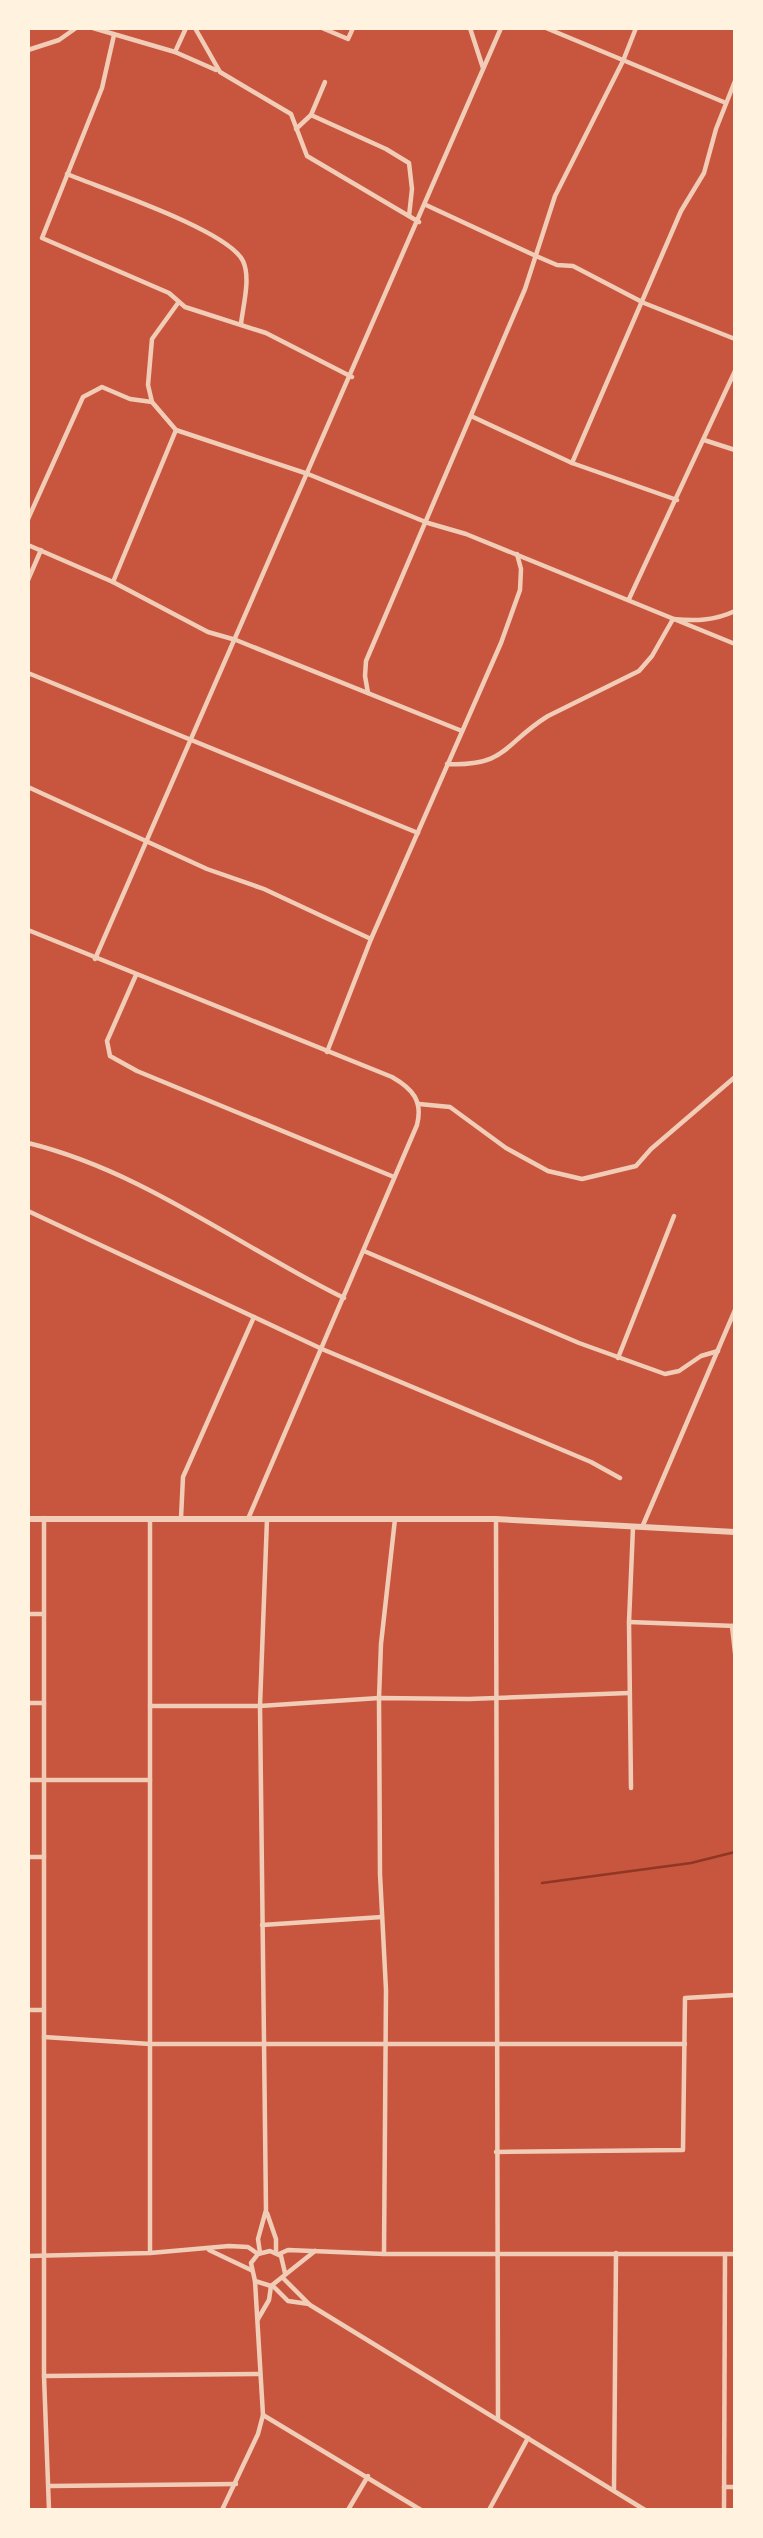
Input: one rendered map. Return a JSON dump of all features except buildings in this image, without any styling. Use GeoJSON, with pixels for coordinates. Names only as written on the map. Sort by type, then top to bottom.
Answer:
{"type":"FeatureCollection","features":[{"type":"Feature","properties":{"kind":"street"},"geometry":{"type":"LineString","coordinates":[[28,50],[59,40],[76,28]]}},
{"type":"Feature","properties":{"kind":"street"},"geometry":{"type":"LineString","coordinates":[[93,28],[176,52],[220,72],[291,114],[307,156],[419,222]]}},
{"type":"Feature","properties":{"kind":"street"},"geometry":{"type":"LineString","coordinates":[[176,52],[186,28]]}},
{"type":"Feature","properties":{"kind":"street"},"geometry":{"type":"LineString","coordinates":[[195,28],[220,72]]}},
{"type":"Feature","properties":{"kind":"street"},"geometry":{"type":"LineString","coordinates":[[322,28],[348,39],[352,28]]}},
{"type":"Feature","properties":{"kind":"street"},"geometry":{"type":"LineString","coordinates":[[470,28],[483,69]]}},
{"type":"Feature","properties":{"kind":"street"},"geometry":{"type":"LineString","coordinates":[[95,959],[352,377],[501,28]]}},
{"type":"Feature","properties":{"kind":"street"},"geometry":{"type":"LineString","coordinates":[[546,28],[726,103]]}},
{"type":"Feature","properties":{"kind":"street"},"geometry":{"type":"LineString","coordinates":[[368,694],[366,661],[428,523],[526,289],[555,196],[624,61],[636,28]]}},
{"type":"Feature","properties":{"kind":"street"},"geometry":{"type":"LineString","coordinates":[[114,35],[105,81],[42,238],[169,293],[178,303],[291,344],[352,377]]}},
{"type":"Feature","properties":{"kind":"street"},"geometry":{"type":"LineString","coordinates":[[572,463],[644,303],[681,211],[704,173],[735,81]]}},
{"type":"Feature","properties":{"kind":"street"},"geometry":{"type":"LineString","coordinates":[[296,129],[311,115],[325,82]]}},
{"type":"Feature","properties":{"kind":"street"},"geometry":{"type":"LineString","coordinates":[[311,115],[386,149],[409,163],[412,189],[409,216]]}},
{"type":"Feature","properties":{"kind":"street"},"geometry":{"type":"LineString","coordinates":[[67,174],[199,228],[235,249],[244,262],[246,275],[241,324]]}},
{"type":"Feature","properties":{"kind":"street"},"geometry":{"type":"LineString","coordinates":[[426,205],[536,257],[557,265],[573,266],[644,303],[735,339]]}},
{"type":"Feature","properties":{"kind":"street"},"geometry":{"type":"LineString","coordinates":[[178,303],[152,339],[148,385],[152,402],[176,430],[308,474],[428,523],[517,553],[735,644]]}},
{"type":"Feature","properties":{"kind":"street"},"geometry":{"type":"LineString","coordinates":[[629,599],[735,371]]}},
{"type":"Feature","properties":{"kind":"street"},"geometry":{"type":"LineString","coordinates":[[28,519],[83,397],[102,387],[130,399],[152,402]]}},
{"type":"Feature","properties":{"kind":"street"},"geometry":{"type":"LineString","coordinates":[[471,416],[572,463],[677,500]]}},
{"type":"Feature","properties":{"kind":"street"},"geometry":{"type":"LineString","coordinates":[[113,582],[176,430]]}},
{"type":"Feature","properties":{"kind":"street"},"geometry":{"type":"LineString","coordinates":[[704,440],[735,450]]}},
{"type":"Feature","properties":{"kind":"street"},"geometry":{"type":"LineString","coordinates":[[28,545],[113,582],[208,632],[236,640],[461,731]]}},
{"type":"Feature","properties":{"kind":"street"},"geometry":{"type":"LineString","coordinates":[[28,580],[41,550]]}},
{"type":"Feature","properties":{"kind":"street"},"geometry":{"type":"LineString","coordinates":[[327,1052],[371,939],[501,643],[520,590],[521,569],[517,553]]}},
{"type":"Feature","properties":{"kind":"street"},"geometry":{"type":"LineString","coordinates":[[673,619],[695,621],[721,618],[735,611]]}},
{"type":"Feature","properties":{"kind":"street"},"geometry":{"type":"LineString","coordinates":[[447,764],[471,765],[489,761],[510,749],[534,725],[632,676],[652,656],[673,619]]}},
{"type":"Feature","properties":{"kind":"street"},"geometry":{"type":"LineString","coordinates":[[28,673],[418,833]]}},
{"type":"Feature","properties":{"kind":"street"},"geometry":{"type":"LineString","coordinates":[[28,787],[207,869],[264,889],[371,939]]}},
{"type":"Feature","properties":{"kind":"street"},"geometry":{"type":"LineString","coordinates":[[28,930],[404,1084],[419,1104],[417,1125],[248,1519]]}},
{"type":"Feature","properties":{"kind":"street"},"geometry":{"type":"LineString","coordinates":[[136,975],[107,1041],[110,1056],[137,1071],[394,1177]]}},
{"type":"Feature","properties":{"kind":"street"},"geometry":{"type":"LineString","coordinates":[[419,1104],[450,1107],[506,1148],[548,1171],[582,1179],[606,1176],[636,1166],[651,1149],[735,1077]]}},
{"type":"Feature","properties":{"kind":"street"},"geometry":{"type":"LineString","coordinates":[[28,1143],[124,1178],[345,1298]]}},
{"type":"Feature","properties":{"kind":"street"},"geometry":{"type":"LineString","coordinates":[[28,1211],[322,1349],[591,1462],[620,1478]]}},
{"type":"Feature","properties":{"kind":"street"},"geometry":{"type":"LineString","coordinates":[[618,1358],[674,1216]]}},
{"type":"Feature","properties":{"kind":"street"},"geometry":{"type":"LineString","coordinates":[[364,1251],[618,1358],[671,1375],[701,1356],[718,1351]]}},
{"type":"Feature","properties":{"kind":"street"},"geometry":{"type":"LineString","coordinates":[[643,1525],[735,1310]]}},
{"type":"Feature","properties":{"kind":"street"},"geometry":{"type":"LineString","coordinates":[[181,1518],[183,1477],[254,1317]]}},
{"type":"Feature","properties":{"kind":"street"},"geometry":{"type":"LineString","coordinates":[[44,1518],[44,2376],[49,2510]]}},
{"type":"Feature","properties":{"kind":"street"},"geometry":{"type":"LineString","coordinates":[[150,1518],[150,2253]]}},
{"type":"Feature","properties":{"kind":"street"},"geometry":{"type":"LineString","coordinates":[[28,1519],[496,1519],[735,1532]]}},
{"type":"Feature","properties":{"kind":"street"},"geometry":{"type":"LineString","coordinates":[[251,2270],[259,2253],[258,2239],[266,2210],[260,1706],[267,1519]]}},
{"type":"Feature","properties":{"kind":"street"},"geometry":{"type":"LineString","coordinates":[[384,2254],[385,2044],[379,1698],[381,1644],[395,1519]]}},
{"type":"Feature","properties":{"kind":"street"},"geometry":{"type":"LineString","coordinates":[[496,1519],[498,2419]]}},
{"type":"Feature","properties":{"kind":"street"},"geometry":{"type":"LineString","coordinates":[[631,1788],[629,1622],[633,1525]]}},
{"type":"Feature","properties":{"kind":"street"},"geometry":{"type":"LineString","coordinates":[[28,1614],[44,1614]]}},
{"type":"Feature","properties":{"kind":"street"},"geometry":{"type":"LineString","coordinates":[[629,1622],[733,1626],[735,1653]]}},
{"type":"Feature","properties":{"kind":"street"},"geometry":{"type":"LineString","coordinates":[[150,1706],[260,1706],[379,1698],[629,1693]]}},
{"type":"Feature","properties":{"kind":"street"},"geometry":{"type":"LineString","coordinates":[[28,1703],[44,1703]]}},
{"type":"Feature","properties":{"kind":"street"},"geometry":{"type":"LineString","coordinates":[[28,1780],[150,1780]]}},
{"type":"Feature","properties":{"kind":"street"},"geometry":{"type":"LineString","coordinates":[[28,1857],[44,1857]]}},
{"type":"Feature","properties":{"kind":"street"},"geometry":{"type":"LineString","coordinates":[[262,1924],[382,1917]]}},
{"type":"Feature","properties":{"kind":"street"},"geometry":{"type":"LineString","coordinates":[[496,2152],[683,2150],[685,1998],[735,1995]]}},
{"type":"Feature","properties":{"kind":"street"},"geometry":{"type":"LineString","coordinates":[[28,2010],[44,2010]]}},
{"type":"Feature","properties":{"kind":"street"},"geometry":{"type":"LineString","coordinates":[[44,2038],[150,2044],[685,2044]]}},
{"type":"Feature","properties":{"kind":"street"},"geometry":{"type":"LineString","coordinates":[[266,2210],[276,2239],[277,2253],[284,2261],[284,2276],[310,2305],[645,2510]]}},
{"type":"Feature","properties":{"kind":"street"},"geometry":{"type":"LineString","coordinates":[[28,2256],[150,2253],[238,2246],[248,2247],[259,2253],[315,2250],[384,2254],[735,2254]]}},
{"type":"Feature","properties":{"kind":"street"},"geometry":{"type":"LineString","coordinates":[[208,2250],[251,2270],[255,2281],[263,2415],[236,2484],[222,2510]]}},
{"type":"Feature","properties":{"kind":"street"},"geometry":{"type":"LineString","coordinates":[[257,2319],[269,2300],[272,2286],[315,2250]]}},
{"type":"Feature","properties":{"kind":"street"},"geometry":{"type":"LineString","coordinates":[[614,2490],[616,2253]]}},
{"type":"Feature","properties":{"kind":"street"},"geometry":{"type":"LineString","coordinates":[[724,2510],[725,2254]]}},
{"type":"Feature","properties":{"kind":"street"},"geometry":{"type":"LineString","coordinates":[[255,2281],[272,2286],[288,2301],[310,2305]]}},
{"type":"Feature","properties":{"kind":"street"},"geometry":{"type":"LineString","coordinates":[[44,2376],[260,2374]]}},
{"type":"Feature","properties":{"kind":"street"},"geometry":{"type":"LineString","coordinates":[[263,2415],[421,2510]]}},
{"type":"Feature","properties":{"kind":"street"},"geometry":{"type":"LineString","coordinates":[[489,2510],[528,2438]]}},
{"type":"Feature","properties":{"kind":"street"},"geometry":{"type":"LineString","coordinates":[[348,2510],[368,2476]]}},
{"type":"Feature","properties":{"kind":"street"},"geometry":{"type":"LineString","coordinates":[[50,2486],[236,2484]]}},
{"type":"Feature","properties":{"kind":"street"},"geometry":{"type":"LineString","coordinates":[[724,2487],[735,2487]]}},
{"type":"Feature","properties":{"kind":"waterway"},"geometry":{"type":"LineString","coordinates":[[542,1883],[691,1863],[735,1852]]}}]}
